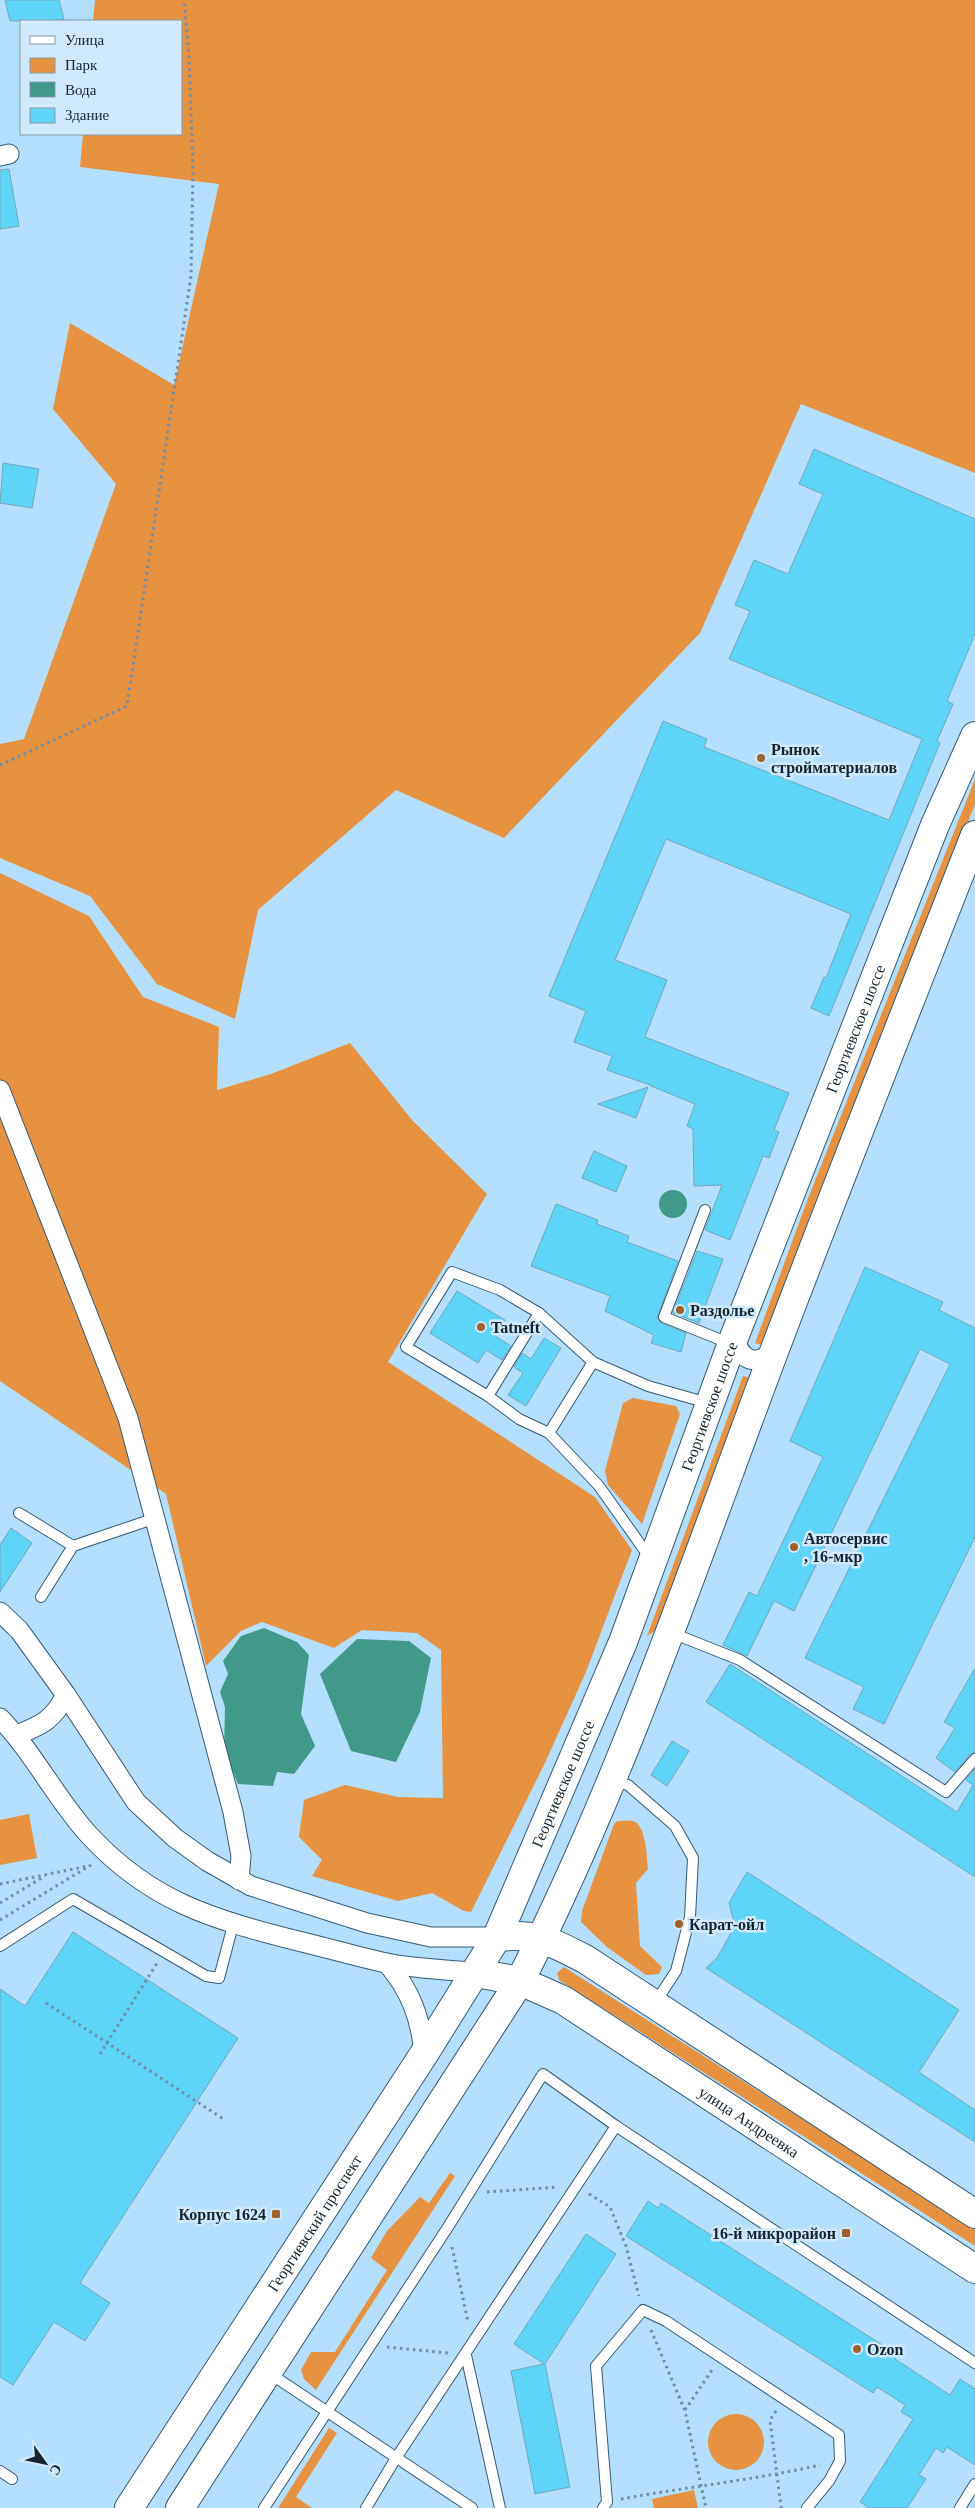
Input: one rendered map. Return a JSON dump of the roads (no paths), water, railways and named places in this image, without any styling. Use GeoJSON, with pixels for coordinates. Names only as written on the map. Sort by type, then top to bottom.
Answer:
{"type":"FeatureCollection","features":[{"type":"Feature","properties":{"kind":"main road","name":"Георгиевское шоссе"},"geometry":{"type":"LineString","coordinates":[[497,1937],[576,1756],[623,1642],[734,1340],[935,825],[975,736]]}},
{"type":"Feature","properties":{"kind":"main road"},"geometry":{"type":"LineString","coordinates":[[180,2508],[520,1981],[542,1938],[613,1780],[775,1348],[975,835]]}},
{"type":"Feature","properties":{"kind":"main road"},"geometry":{"type":"LineString","coordinates":[[497,1937],[521,1935],[542,1938],[585,1959],[975,2214]]}},
{"type":"Feature","properties":{"kind":"main road","name":"Георгиевский проспект"},"geometry":{"type":"LineString","coordinates":[[129,2508],[424,2054],[497,1937]]}},
{"type":"Feature","properties":{"kind":"main road","name":"улица Андреевка"},"geometry":{"type":"LineString","coordinates":[[476,1973],[520,1981],[563,2000],[975,2269]]}},
{"type":"Feature","properties":{"kind":"street"},"geometry":{"type":"LineString","coordinates":[[0,1090],[128,1418],[153,1519],[233,1812],[240,1856],[239,1880]]}},
{"type":"Feature","properties":{"kind":"street"},"geometry":{"type":"LineString","coordinates":[[734,1340],[740,1353],[754,1361],[762,1359],[775,1348]]}},
{"type":"Feature","properties":{"kind":"street"},"geometry":{"type":"LineString","coordinates":[[0,1612],[19,1630],[66,1695],[136,1802],[175,1838],[207,1861],[239,1880],[307,1905],[376,1925],[431,1936],[497,1937]]}},
{"type":"Feature","properties":{"kind":"street"},"geometry":{"type":"LineString","coordinates":[[17,1735],[48,1721],[58,1710],[66,1695]]}},
{"type":"Feature","properties":{"kind":"street"},"geometry":{"type":"LineString","coordinates":[[0,1718],[17,1735],[64,1805],[112,1858],[146,1885],[183,1906],[233,1925],[387,1963],[476,1973]]}},
{"type":"Feature","properties":{"kind":"street"},"geometry":{"type":"LineString","coordinates":[[387,1963],[410,1993],[416,2008],[424,2054]]}},
{"type":"Feature","properties":{"kind":"lane"},"geometry":{"type":"LineString","coordinates":[[705,1210],[664,1317],[734,1340]]}},
{"type":"Feature","properties":{"kind":"lane"},"geometry":{"type":"LineString","coordinates":[[653,1562],[599,1486],[549,1433],[519,1419],[488,1396],[406,1347],[452,1272],[500,1290],[539,1313],[593,1362],[648,1386],[711,1404]]}},
{"type":"Feature","properties":{"kind":"lane"},"geometry":{"type":"LineString","coordinates":[[488,1396],[539,1313]]}},
{"type":"Feature","properties":{"kind":"lane"},"geometry":{"type":"LineString","coordinates":[[549,1433],[593,1362]]}},
{"type":"Feature","properties":{"kind":"lane"},"geometry":{"type":"LineString","coordinates":[[19,1513],[73,1546]]}},
{"type":"Feature","properties":{"kind":"lane"},"geometry":{"type":"LineString","coordinates":[[41,1598],[73,1546],[153,1519]]}},
{"type":"Feature","properties":{"kind":"lane"},"geometry":{"type":"LineString","coordinates":[[670,1632],[740,1660],[946,1792],[975,1759]]}},
{"type":"Feature","properties":{"kind":"lane"},"geometry":{"type":"LineString","coordinates":[[613,1780],[628,1785],[676,1826],[693,1858],[690,1917],[676,1971],[654,2005]]}},
{"type":"Feature","properties":{"kind":"lane"},"geometry":{"type":"LineString","coordinates":[[0,1946],[73,1899],[206,1976],[219,1978],[233,1925]]}},
{"type":"Feature","properties":{"kind":"lane"},"geometry":{"type":"LineString","coordinates":[[264,2508],[448,2227],[543,2074],[616,2126],[975,2363]]}},
{"type":"Feature","properties":{"kind":"lane"},"geometry":{"type":"LineString","coordinates":[[366,2508],[396,2458],[473,2345],[616,2126]]}},
{"type":"Feature","properties":{"kind":"lane"},"geometry":{"type":"LineString","coordinates":[[605,2505],[596,2366],[643,2310],[666,2320],[839,2435],[840,2461],[828,2481],[807,2508]]}},
{"type":"Feature","properties":{"kind":"lane"},"geometry":{"type":"LineString","coordinates":[[466,2355],[500,2508]]}},
{"type":"Feature","properties":{"kind":"lane"},"geometry":{"type":"LineString","coordinates":[[267,2372],[472,2508]]}},
{"type":"Feature","properties":{"kind":"lane"},"geometry":{"type":"LineString","coordinates":[[0,2471],[12,2479]]}},
{"type":"Feature","properties":{"kind":"lane"},"geometry":{"type":"LineString","coordinates":[[960,2508],[975,2484]]}},
{"type":"Feature","properties":{"kind":"water"},"geometry":{"type":"Polygon","coordinates":[[[673,1190],[683,1194],[687,1204],[683,1214],[673,1218],[663,1214],[659,1204],[663,1194],[673,1190]]]}},
{"type":"Feature","properties":{"kind":"water"},"geometry":{"type":"Polygon","coordinates":[[[264,1628],[297,1642],[309,1655],[301,1714],[315,1746],[294,1774],[277,1772],[273,1786],[238,1784],[224,1751],[225,1707],[220,1692],[228,1674],[223,1661],[241,1636],[264,1628]]]}},
{"type":"Feature","properties":{"kind":"water"},"geometry":{"type":"Polygon","coordinates":[[[357,1639],[409,1641],[431,1658],[420,1712],[396,1762],[351,1751],[320,1674],[357,1639]]]}},
{"type":"Feature","properties":{"kind":"place","name":"Рынок стройматериалов"},"geometry":{"type":"Point","coordinates":[761,758]}},
{"type":"Feature","properties":{"kind":"place","name":"Раздолье"},"geometry":{"type":"Point","coordinates":[680,1310]}},
{"type":"Feature","properties":{"kind":"place","name":"Tatneft"},"geometry":{"type":"Point","coordinates":[481,1327]}},
{"type":"Feature","properties":{"kind":"place","name":"Автосервис , 16-мкр"},"geometry":{"type":"Point","coordinates":[794,1547]}},
{"type":"Feature","properties":{"kind":"place","name":"Карат-ойл"},"geometry":{"type":"Point","coordinates":[679,1924]}},
{"type":"Feature","properties":{"kind":"place","name":"Корпус 1624"},"geometry":{"type":"Point","coordinates":[276,2214]}},
{"type":"Feature","properties":{"kind":"place","name":"16-й микрорайон"},"geometry":{"type":"Point","coordinates":[846,2233]}},
{"type":"Feature","properties":{"kind":"place","name":"Ozon"},"geometry":{"type":"Point","coordinates":[857,2349]}}]}
